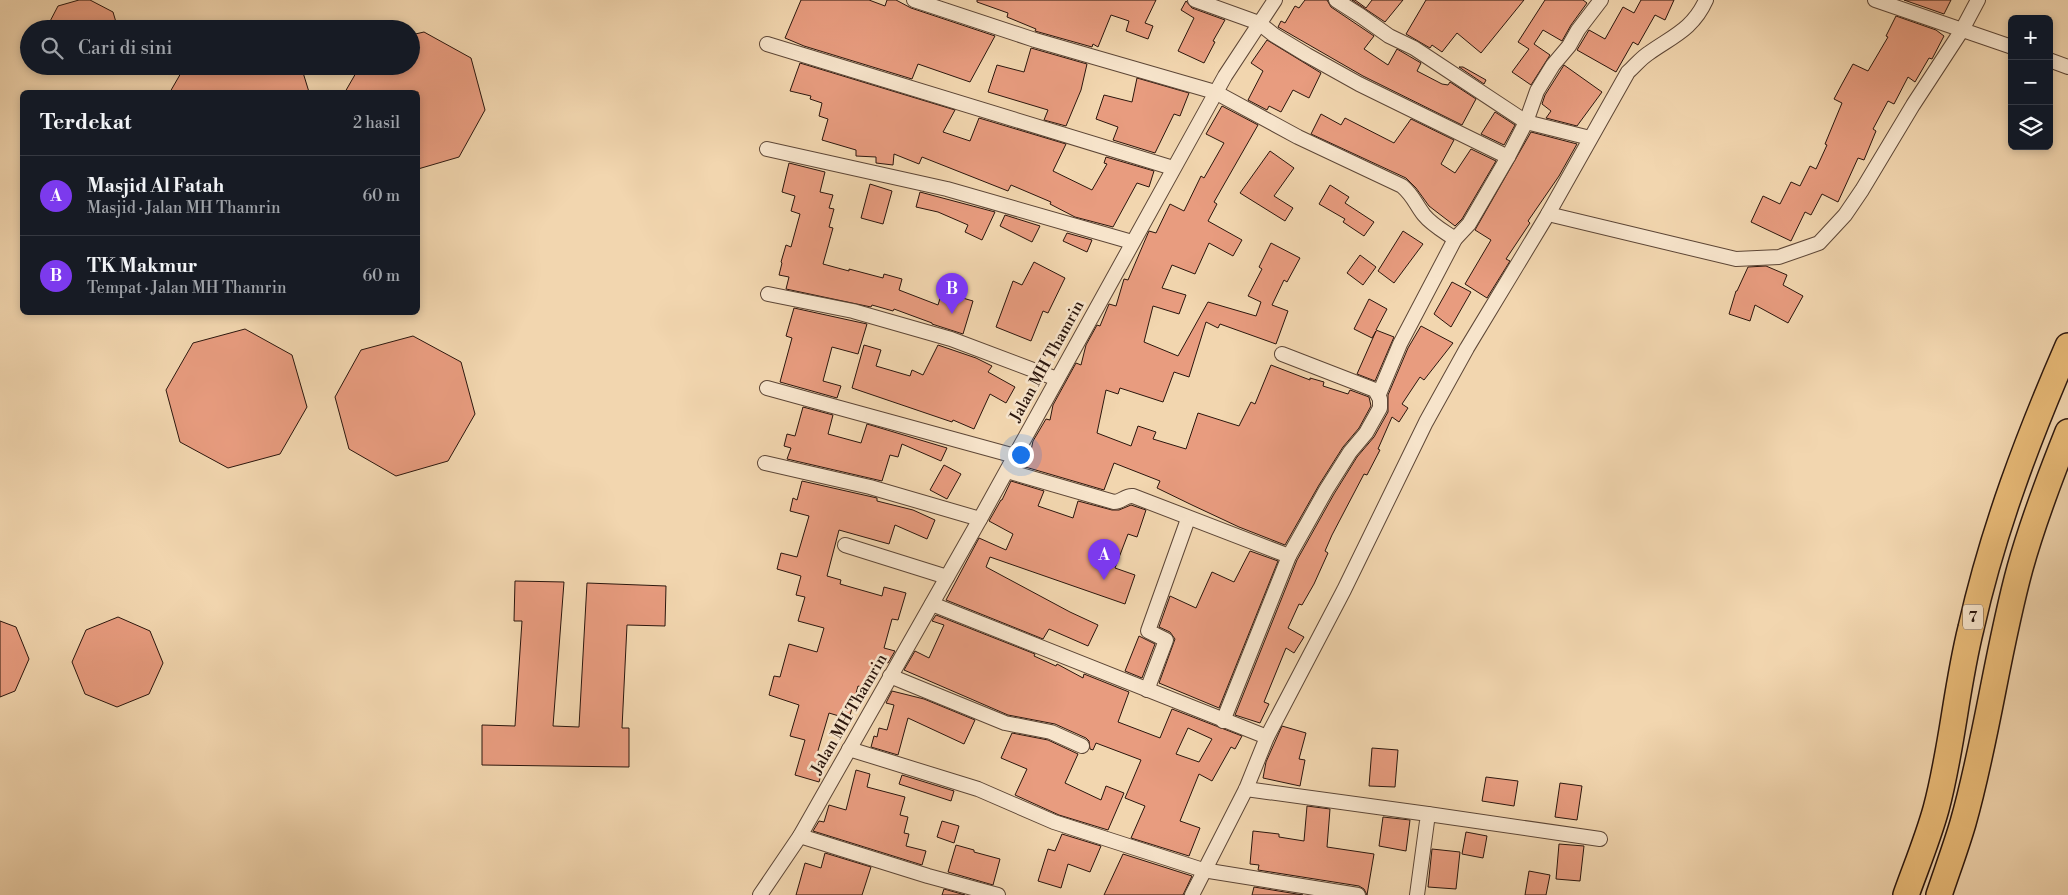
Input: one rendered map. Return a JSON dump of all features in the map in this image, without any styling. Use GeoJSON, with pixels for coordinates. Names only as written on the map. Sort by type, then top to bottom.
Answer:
{"type":"FeatureCollection","features":[{"type":"Feature","properties":{"kind":"highway","name":"7"},"geometry":{"type":"LineString","coordinates":[[1906,895],[1936,810],[1970,628],[1989,559],[2013,479],[2068,347]]}},
{"type":"Feature","properties":{"kind":"highway","name":"7"},"geometry":{"type":"LineString","coordinates":[[1939,895],[1963,823],[2002,641],[2020,568],[2042,496],[2068,432]]}},
{"type":"Feature","properties":{"kind":"street"},"geometry":{"type":"LineString","coordinates":[[914,0],[1035,40],[1215,92],[1298,136],[1402,186],[1411,194],[1427,219],[1456,239]]}},
{"type":"Feature","properties":{"kind":"street"},"geometry":{"type":"LineString","coordinates":[[1195,0],[1260,22],[1274,35],[1307,56],[1359,84],[1508,157]]}},
{"type":"Feature","properties":{"kind":"street","name":"Jalan MH Thamrin"},"geometry":{"type":"LineString","coordinates":[[760,895],[800,836],[932,604],[1215,92],[1275,0]]}},
{"type":"Feature","properties":{"kind":"street"},"geometry":{"type":"LineString","coordinates":[[1336,0],[1389,36],[1414,48],[1526,122],[1590,138]]}},
{"type":"Feature","properties":{"kind":"street"},"geometry":{"type":"LineString","coordinates":[[1223,721],[1289,556],[1350,452],[1380,408],[1379,394],[1400,344],[1456,239],[1469,224],[1508,157],[1526,122],[1537,90],[1601,0]]}},
{"type":"Feature","properties":{"kind":"street"},"geometry":{"type":"LineString","coordinates":[[1192,895],[1203,870],[1246,789],[1267,737],[1344,590],[1426,422],[1467,348],[1548,214],[1628,72],[1648,53],[1671,40],[1688,27],[1706,0]]}},
{"type":"Feature","properties":{"kind":"street"},"geometry":{"type":"LineString","coordinates":[[1875,0],[2008,46]]}},
{"type":"Feature","properties":{"kind":"street"},"geometry":{"type":"LineString","coordinates":[[1548,214],[1736,259],[1779,257],[1819,243],[1849,209],[1962,30],[1978,0]]}},
{"type":"Feature","properties":{"kind":"street"},"geometry":{"type":"LineString","coordinates":[[767,44],[1173,168]]}},
{"type":"Feature","properties":{"kind":"street"},"geometry":{"type":"LineString","coordinates":[[2053,61],[2068,67]]}},
{"type":"Feature","properties":{"kind":"street"},"geometry":{"type":"LineString","coordinates":[[767,149],[947,189],[1132,242]]}},
{"type":"Feature","properties":{"kind":"street"},"geometry":{"type":"LineString","coordinates":[[768,294],[853,311],[951,339],[1057,379]]}},
{"type":"Feature","properties":{"kind":"street"},"geometry":{"type":"LineString","coordinates":[[1282,354],[1329,371],[1375,390],[1379,394]]}},
{"type":"Feature","properties":{"kind":"street"},"geometry":{"type":"LineString","coordinates":[[767,388],[1015,456]]}},
{"type":"Feature","properties":{"kind":"street"},"geometry":{"type":"LineString","coordinates":[[765,463],[870,487],[980,519]]}},
{"type":"Feature","properties":{"kind":"street"},"geometry":{"type":"LineString","coordinates":[[1007,471],[1116,502],[1127,496],[1133,496],[1289,556]]}},
{"type":"Feature","properties":{"kind":"street"},"geometry":{"type":"LineString","coordinates":[[1147,690],[1166,640],[1148,631],[1188,518]]}},
{"type":"Feature","properties":{"kind":"street"},"geometry":{"type":"LineString","coordinates":[[845,545],[947,577]]}},
{"type":"Feature","properties":{"kind":"street"},"geometry":{"type":"LineString","coordinates":[[932,604],[1267,737]]}},
{"type":"Feature","properties":{"kind":"street"},"geometry":{"type":"LineString","coordinates":[[890,676],[1005,723],[1051,732],[1082,746]]}},
{"type":"Feature","properties":{"kind":"street"},"geometry":{"type":"LineString","coordinates":[[849,749],[978,789],[1054,822],[1203,870],[1358,895]]}},
{"type":"Feature","properties":{"kind":"street"},"geometry":{"type":"LineString","coordinates":[[1246,789],[1600,840]]}},
{"type":"Feature","properties":{"kind":"street"},"geometry":{"type":"LineString","coordinates":[[1417,895],[1428,814]]}},
{"type":"Feature","properties":{"kind":"street"},"geometry":{"type":"LineString","coordinates":[[800,836],[928,876],[998,895]]}},
{"type":"Feature","properties":{"kind":"building"},"geometry":{"type":"Polygon","coordinates":[[[79,0],[90,0],[113,12],[115,20],[51,20],[58,6],[79,0]]]}},
{"type":"Feature","properties":{"kind":"building"},"geometry":{"type":"Polygon","coordinates":[[[801,0],[869,0],[885,6],[887,0],[896,0],[911,8],[995,36],[970,82],[918,64],[912,79],[804,46],[785,38],[801,0]]]}},
{"type":"Feature","properties":{"kind":"building"},"geometry":{"type":"Polygon","coordinates":[[[977,0],[1156,0],[1145,23],[1153,26],[1148,39],[1126,31],[1129,21],[1111,15],[1098,47],[1093,44],[1092,47],[1035,31],[1036,29],[1007,17],[1008,13],[977,2],[977,0]]]}},
{"type":"Feature","properties":{"kind":"building"},"geometry":{"type":"Polygon","coordinates":[[[1305,0],[1327,0],[1331,7],[1374,36],[1364,49],[1388,65],[1397,49],[1421,63],[1417,71],[1442,84],[1448,85],[1450,82],[1476,99],[1462,125],[1363,76],[1278,27],[1281,21],[1285,23],[1295,6],[1299,8],[1305,0]]]}},
{"type":"Feature","properties":{"kind":"building"},"geometry":{"type":"Polygon","coordinates":[[[1352,0],[1366,8],[1372,0],[1403,0],[1385,22],[1352,0]]]}},
{"type":"Feature","properties":{"kind":"building"},"geometry":{"type":"Polygon","coordinates":[[[1426,0],[1524,0],[1481,53],[1457,33],[1442,52],[1432,45],[1430,48],[1406,34],[1426,0]]]}},
{"type":"Feature","properties":{"kind":"building"},"geometry":{"type":"Polygon","coordinates":[[[1545,0],[1583,0],[1587,3],[1562,41],[1543,30],[1534,44],[1550,55],[1531,85],[1512,72],[1529,49],[1518,42],[1545,0]]]}},
{"type":"Feature","properties":{"kind":"building"},"geometry":{"type":"Polygon","coordinates":[[[1641,0],[1674,0],[1665,20],[1655,15],[1638,45],[1633,42],[1616,72],[1577,50],[1589,30],[1605,39],[1623,7],[1634,13],[1641,0]]]}},
{"type":"Feature","properties":{"kind":"building"},"geometry":{"type":"Polygon","coordinates":[[[1904,0],[1951,0],[1944,14],[1904,0]]]}},
{"type":"Feature","properties":{"kind":"building"},"geometry":{"type":"Polygon","coordinates":[[[1186,1],[1192,8],[1225,20],[1213,41],[1215,42],[1204,63],[1178,51],[1194,18],[1181,10],[1186,1]]]}},
{"type":"Feature","properties":{"kind":"building"},"geometry":{"type":"Polygon","coordinates":[[[1896,16],[1936,30],[1944,36],[1932,59],[1929,58],[1915,82],[1908,77],[1894,104],[1888,101],[1873,129],[1876,131],[1864,160],[1858,158],[1838,202],[1822,194],[1811,215],[1805,212],[1791,241],[1751,222],[1763,196],[1780,204],[1791,182],[1800,186],[1810,166],[1816,169],[1842,103],[1834,99],[1853,64],[1868,71],[1888,37],[1886,36],[1896,16]]]}},
{"type":"Feature","properties":{"kind":"building"},"geometry":{"type":"Polygon","coordinates":[[[424,32],[471,58],[485,110],[459,157],[420,168],[420,90],[346,90],[355,75],[420,75],[420,33],[424,32]]]}},
{"type":"Feature","properties":{"kind":"building"},"geometry":{"type":"Polygon","coordinates":[[[1267,40],[1321,73],[1309,98],[1293,90],[1281,112],[1269,106],[1267,110],[1248,100],[1263,71],[1251,63],[1267,40]]]}},
{"type":"Feature","properties":{"kind":"building"},"geometry":{"type":"Polygon","coordinates":[[[1031,48],[1087,64],[1081,90],[1066,126],[1044,120],[1048,110],[988,92],[997,65],[1024,72],[1031,48]]]}},
{"type":"Feature","properties":{"kind":"building"},"geometry":{"type":"Polygon","coordinates":[[[800,63],[955,110],[943,132],[970,141],[979,118],[1066,144],[1053,171],[1092,190],[1107,164],[1104,163],[1106,157],[1154,171],[1149,187],[1137,183],[1113,227],[1075,217],[1050,204],[1051,202],[1011,185],[1008,191],[922,157],[919,164],[894,154],[893,165],[876,163],[876,157],[856,156],[856,150],[822,140],[828,119],[819,116],[822,103],[810,99],[811,96],[790,91],[800,63]]]}},
{"type":"Feature","properties":{"kind":"building"},"geometry":{"type":"Polygon","coordinates":[[[1564,65],[1602,92],[1577,126],[1546,118],[1551,111],[1542,104],[1545,95],[1564,65]]]}},
{"type":"Feature","properties":{"kind":"building"},"geometry":{"type":"Polygon","coordinates":[[[1459,67],[1463,67],[1486,80],[1484,84],[1459,67]]]}},
{"type":"Feature","properties":{"kind":"building"},"geometry":{"type":"Polygon","coordinates":[[[180,75],[304,75],[308,90],[171,90],[180,75]]]}},
{"type":"Feature","properties":{"kind":"building"},"geometry":{"type":"Polygon","coordinates":[[[1137,78],[1189,93],[1180,116],[1174,114],[1155,153],[1113,140],[1118,127],[1096,119],[1104,95],[1132,102],[1137,78]]]}},
{"type":"Feature","properties":{"kind":"building"},"geometry":{"type":"Polygon","coordinates":[[[1222,106],[1258,125],[1214,202],[1217,204],[1208,221],[1242,240],[1233,256],[1209,243],[1195,274],[1172,265],[1162,288],[1186,295],[1179,314],[1153,306],[1144,342],[1178,356],[1208,302],[1256,316],[1261,302],[1248,296],[1262,269],[1259,267],[1271,243],[1300,258],[1287,282],[1284,280],[1272,305],[1288,311],[1276,344],[1220,324],[1218,328],[1206,322],[1189,377],[1174,372],[1163,402],[1120,388],[1118,394],[1106,390],[1097,433],[1131,446],[1138,426],[1156,432],[1153,439],[1186,449],[1198,413],[1239,426],[1251,402],[1255,404],[1271,365],[1310,380],[1310,378],[1324,382],[1323,386],[1348,394],[1350,390],[1369,397],[1371,406],[1359,428],[1343,447],[1285,545],[1239,527],[1192,505],[1157,488],[1160,481],[1114,463],[1104,490],[1022,466],[1027,453],[1030,455],[1033,441],[1046,419],[1050,420],[1053,405],[1076,363],[1081,365],[1086,345],[1097,325],[1100,326],[1109,304],[1116,306],[1124,279],[1128,280],[1149,231],[1156,233],[1170,204],[1184,211],[1201,176],[1204,178],[1224,143],[1206,134],[1222,106]]]}},
{"type":"Feature","properties":{"kind":"building"},"geometry":{"type":"Polygon","coordinates":[[[1495,112],[1515,125],[1504,145],[1481,134],[1495,112]]]}},
{"type":"Feature","properties":{"kind":"building"},"geometry":{"type":"Polygon","coordinates":[[[1321,114],[1341,125],[1345,118],[1394,143],[1411,119],[1454,140],[1441,164],[1455,173],[1471,149],[1496,161],[1462,219],[1455,226],[1429,206],[1406,178],[1311,134],[1321,114]]]}},
{"type":"Feature","properties":{"kind":"building"},"geometry":{"type":"Polygon","coordinates":[[[1531,132],[1577,144],[1559,176],[1528,221],[1530,223],[1506,259],[1510,261],[1487,298],[1465,284],[1491,240],[1475,230],[1531,132]]]}},
{"type":"Feature","properties":{"kind":"building"},"geometry":{"type":"Polygon","coordinates":[[[1270,151],[1294,168],[1274,196],[1293,208],[1285,221],[1240,193],[1270,151]]]}},
{"type":"Feature","properties":{"kind":"building"},"geometry":{"type":"Polygon","coordinates":[[[789,163],[825,172],[820,192],[833,195],[829,208],[834,209],[829,227],[833,228],[823,264],[883,278],[884,274],[902,279],[899,290],[938,305],[942,292],[973,301],[963,334],[894,309],[893,311],[872,305],[871,307],[786,289],[789,277],[779,275],[781,262],[786,245],[791,247],[800,214],[791,211],[795,196],[782,192],[789,163]]]}},
{"type":"Feature","properties":{"kind":"building"},"geometry":{"type":"Polygon","coordinates":[[[870,184],[892,191],[883,224],[861,218],[870,184]]]}},
{"type":"Feature","properties":{"kind":"building"},"geometry":{"type":"Polygon","coordinates":[[[1330,185],[1349,197],[1345,203],[1374,222],[1364,236],[1343,222],[1345,219],[1319,204],[1330,185]]]}},
{"type":"Feature","properties":{"kind":"building"},"geometry":{"type":"Polygon","coordinates":[[[920,192],[995,212],[982,240],[965,232],[968,225],[938,212],[916,207],[920,192]]]}},
{"type":"Feature","properties":{"kind":"building"},"geometry":{"type":"Polygon","coordinates":[[[1005,215],[1040,226],[1032,242],[1000,226],[1005,215]]]}},
{"type":"Feature","properties":{"kind":"building"},"geometry":{"type":"Polygon","coordinates":[[[1403,231],[1423,244],[1394,283],[1378,271],[1403,231]]]}},
{"type":"Feature","properties":{"kind":"building"},"geometry":{"type":"Polygon","coordinates":[[[1067,233],[1092,240],[1087,252],[1063,241],[1067,233]]]}},
{"type":"Feature","properties":{"kind":"building"},"geometry":{"type":"Polygon","coordinates":[[[1360,255],[1376,267],[1363,285],[1347,273],[1360,255]]]}},
{"type":"Feature","properties":{"kind":"building"},"geometry":{"type":"Polygon","coordinates":[[[1034,262],[1065,278],[1048,313],[1043,311],[1031,341],[996,327],[1013,281],[1022,285],[1034,262]]]}},
{"type":"Feature","properties":{"kind":"building"},"geometry":{"type":"Polygon","coordinates":[[[1766,266],[1787,275],[1783,285],[1803,296],[1788,323],[1755,305],[1750,321],[1729,314],[1736,291],[1748,267],[1766,266]]]}},
{"type":"Feature","properties":{"kind":"building"},"geometry":{"type":"Polygon","coordinates":[[[1452,282],[1471,292],[1451,327],[1434,314],[1452,282]]]}},
{"type":"Feature","properties":{"kind":"building"},"geometry":{"type":"Polygon","coordinates":[[[1369,299],[1387,309],[1376,330],[1394,337],[1375,381],[1357,374],[1376,331],[1372,338],[1354,329],[1369,299]]]}},
{"type":"Feature","properties":{"kind":"building"},"geometry":{"type":"Polygon","coordinates":[[[794,308],[867,324],[858,354],[832,347],[823,381],[841,386],[837,398],[780,382],[792,338],[786,336],[794,308]]]}},
{"type":"Feature","properties":{"kind":"building"},"geometry":{"type":"Polygon","coordinates":[[[1421,326],[1453,343],[1424,380],[1420,377],[1402,404],[1408,408],[1399,422],[1392,417],[1378,449],[1380,450],[1367,475],[1364,474],[1332,535],[1325,551],[1328,553],[1314,584],[1302,605],[1299,604],[1288,628],[1304,637],[1294,653],[1286,648],[1264,702],[1269,704],[1260,723],[1235,715],[1297,560],[1334,494],[1357,457],[1374,437],[1388,412],[1388,395],[1408,348],[1421,326]]]}},
{"type":"Feature","properties":{"kind":"building"},"geometry":{"type":"Polygon","coordinates":[[[245,329],[292,355],[307,407],[280,454],[228,468],[180,442],[166,390],[193,343],[245,329]]]}},
{"type":"Feature","properties":{"kind":"building"},"geometry":{"type":"Polygon","coordinates":[[[413,336],[461,362],[475,414],[448,461],[396,476],[349,449],[335,397],[361,350],[413,336]]]}},
{"type":"Feature","properties":{"kind":"building"},"geometry":{"type":"Polygon","coordinates":[[[864,345],[881,350],[876,366],[910,376],[912,370],[923,375],[938,345],[976,358],[992,366],[988,372],[1015,387],[1006,403],[990,394],[974,429],[953,420],[952,422],[852,388],[864,345]]]}},
{"type":"Feature","properties":{"kind":"building"},"geometry":{"type":"Polygon","coordinates":[[[803,407],[833,415],[828,434],[861,443],[867,424],[947,448],[941,461],[902,444],[898,457],[890,455],[882,481],[787,459],[791,448],[784,446],[787,434],[795,436],[803,407]]]}},
{"type":"Feature","properties":{"kind":"building"},"geometry":{"type":"Polygon","coordinates":[[[944,465],[961,474],[947,499],[930,490],[944,465]]]}},
{"type":"Feature","properties":{"kind":"building"},"geometry":{"type":"Polygon","coordinates":[[[802,481],[877,498],[877,501],[913,510],[935,520],[927,539],[895,525],[889,544],[839,530],[827,576],[841,580],[840,584],[882,596],[884,587],[906,593],[898,620],[892,619],[884,648],[895,651],[888,663],[877,658],[869,689],[858,686],[849,719],[829,713],[817,754],[826,756],[819,782],[795,775],[805,740],[790,736],[799,705],[769,695],[774,676],[780,677],[789,644],[817,652],[824,628],[798,621],[805,597],[796,595],[801,576],[777,569],[781,553],[797,557],[809,516],[790,511],[793,498],[797,500],[802,481]]]}},
{"type":"Feature","properties":{"kind":"building"},"geometry":{"type":"Polygon","coordinates":[[[1011,481],[1044,491],[1038,506],[1073,518],[1078,501],[1112,510],[1119,510],[1131,505],[1146,510],[1137,537],[1128,534],[1115,568],[1135,575],[1125,604],[990,557],[986,567],[1098,625],[1088,646],[1049,629],[1043,639],[946,600],[979,538],[1006,550],[1013,534],[989,521],[1011,481]]]}},
{"type":"Feature","properties":{"kind":"building"},"geometry":{"type":"Polygon","coordinates":[[[1250,551],[1278,561],[1219,708],[1159,683],[1175,639],[1170,632],[1159,627],[1170,596],[1196,608],[1212,572],[1234,582],[1250,551]]]}},
{"type":"Feature","properties":{"kind":"building"},"geometry":{"type":"Polygon","coordinates":[[[515,581],[564,582],[553,726],[579,727],[587,583],[666,586],[665,626],[627,625],[622,728],[629,728],[629,767],[482,765],[482,725],[515,726],[522,621],[514,621],[515,581]]]}},
{"type":"Feature","properties":{"kind":"building"},"geometry":{"type":"Polygon","coordinates":[[[936,615],[1035,654],[1034,656],[1056,666],[1057,664],[1083,678],[1084,674],[1129,692],[1118,722],[1160,738],[1172,709],[1242,736],[1235,749],[1231,747],[1212,781],[1199,774],[1180,821],[1200,828],[1189,856],[1131,838],[1145,806],[1125,798],[1141,760],[1096,743],[1093,750],[1090,749],[1089,741],[1086,738],[1055,724],[1008,715],[904,670],[915,651],[929,658],[944,625],[932,621],[936,615]],[[1188,728],[1176,754],[1199,762],[1212,739],[1188,728]]]}},
{"type":"Feature","properties":{"kind":"building"},"geometry":{"type":"Polygon","coordinates":[[[118,617],[150,631],[163,663],[149,694],[117,707],[85,694],[72,662],[86,630],[118,617]]]}},
{"type":"Feature","properties":{"kind":"building"},"geometry":{"type":"Polygon","coordinates":[[[0,621],[16,627],[29,659],[15,691],[0,697],[0,621]]]}},
{"type":"Feature","properties":{"kind":"building"},"geometry":{"type":"Polygon","coordinates":[[[1139,636],[1155,644],[1142,678],[1125,671],[1139,636]]]}},
{"type":"Feature","properties":{"kind":"building"},"geometry":{"type":"Polygon","coordinates":[[[892,691],[924,699],[975,720],[964,744],[908,718],[898,755],[871,747],[874,736],[877,737],[879,728],[887,730],[894,705],[886,703],[892,691]]]}},
{"type":"Feature","properties":{"kind":"building"},"geometry":{"type":"Polygon","coordinates":[[[1282,726],[1306,733],[1299,759],[1305,760],[1300,786],[1263,778],[1266,762],[1282,726]]]}},
{"type":"Feature","properties":{"kind":"building"},"geometry":{"type":"Polygon","coordinates":[[[1012,733],[1048,740],[1078,754],[1065,783],[1101,800],[1106,786],[1124,793],[1108,830],[1059,815],[1015,795],[1027,769],[1001,758],[1012,733]]]}},
{"type":"Feature","properties":{"kind":"building"},"geometry":{"type":"Polygon","coordinates":[[[1372,748],[1398,750],[1395,787],[1369,786],[1372,748]]]}},
{"type":"Feature","properties":{"kind":"building"},"geometry":{"type":"Polygon","coordinates":[[[856,770],[870,774],[867,787],[905,797],[900,815],[908,817],[904,833],[909,834],[906,846],[926,851],[922,865],[813,831],[819,821],[824,822],[829,805],[846,810],[856,770]]]}},
{"type":"Feature","properties":{"kind":"building"},"geometry":{"type":"Polygon","coordinates":[[[902,775],[954,791],[951,801],[899,784],[902,775]]]}},
{"type":"Feature","properties":{"kind":"building"},"geometry":{"type":"Polygon","coordinates":[[[1486,777],[1518,781],[1514,806],[1482,801],[1486,777]]]}},
{"type":"Feature","properties":{"kind":"building"},"geometry":{"type":"Polygon","coordinates":[[[1560,783],[1582,786],[1577,820],[1555,817],[1560,783]]]}},
{"type":"Feature","properties":{"kind":"building"},"geometry":{"type":"Polygon","coordinates":[[[1307,806],[1330,809],[1327,847],[1374,854],[1367,895],[1364,889],[1359,886],[1258,870],[1259,865],[1250,864],[1253,831],[1279,834],[1279,837],[1304,841],[1307,806]]]}},
{"type":"Feature","properties":{"kind":"building"},"geometry":{"type":"Polygon","coordinates":[[[1383,817],[1410,820],[1406,851],[1379,846],[1383,817]]]}},
{"type":"Feature","properties":{"kind":"building"},"geometry":{"type":"Polygon","coordinates":[[[942,821],[959,826],[954,843],[937,837],[942,821]]]}},
{"type":"Feature","properties":{"kind":"building"},"geometry":{"type":"Polygon","coordinates":[[[1466,832],[1487,836],[1483,858],[1462,854],[1466,832]]]}},
{"type":"Feature","properties":{"kind":"building"},"geometry":{"type":"Polygon","coordinates":[[[1062,834],[1101,846],[1090,872],[1068,864],[1061,888],[1038,881],[1048,849],[1055,851],[1062,834]]]}},
{"type":"Feature","properties":{"kind":"building"},"geometry":{"type":"Polygon","coordinates":[[[1559,844],[1584,846],[1580,881],[1556,879],[1559,844]]]}},
{"type":"Feature","properties":{"kind":"building"},"geometry":{"type":"Polygon","coordinates":[[[956,845],[1000,859],[993,885],[948,872],[956,845]]]}},
{"type":"Feature","properties":{"kind":"building"},"geometry":{"type":"Polygon","coordinates":[[[1432,849],[1460,852],[1456,889],[1428,887],[1432,849]]]}},
{"type":"Feature","properties":{"kind":"building"},"geometry":{"type":"Polygon","coordinates":[[[825,853],[871,867],[862,895],[796,895],[805,863],[821,868],[825,853]]]}},
{"type":"Feature","properties":{"kind":"building"},"geometry":{"type":"Polygon","coordinates":[[[1123,854],[1192,876],[1183,895],[1104,895],[1123,854]]]}},
{"type":"Feature","properties":{"kind":"building"},"geometry":{"type":"Polygon","coordinates":[[[1529,871],[1550,875],[1546,895],[1525,895],[1529,871]]]}},
{"type":"Feature","properties":{"kind":"building"},"geometry":{"type":"Polygon","coordinates":[[[1254,887],[1303,895],[1252,895],[1254,887]]]}},
{"type":"Feature","properties":{"kind":"building"},"geometry":{"type":"Polygon","coordinates":[[[944,889],[965,895],[942,895],[944,889]]]}},
{"type":"Feature","properties":{"kind":"place","name":"TK Makmur"},"geometry":{"type":"Point","coordinates":[952,314]}},
{"type":"Feature","properties":{"kind":"place","name":"Masjid Al Fatah"},"geometry":{"type":"Point","coordinates":[1104,580]}}]}
